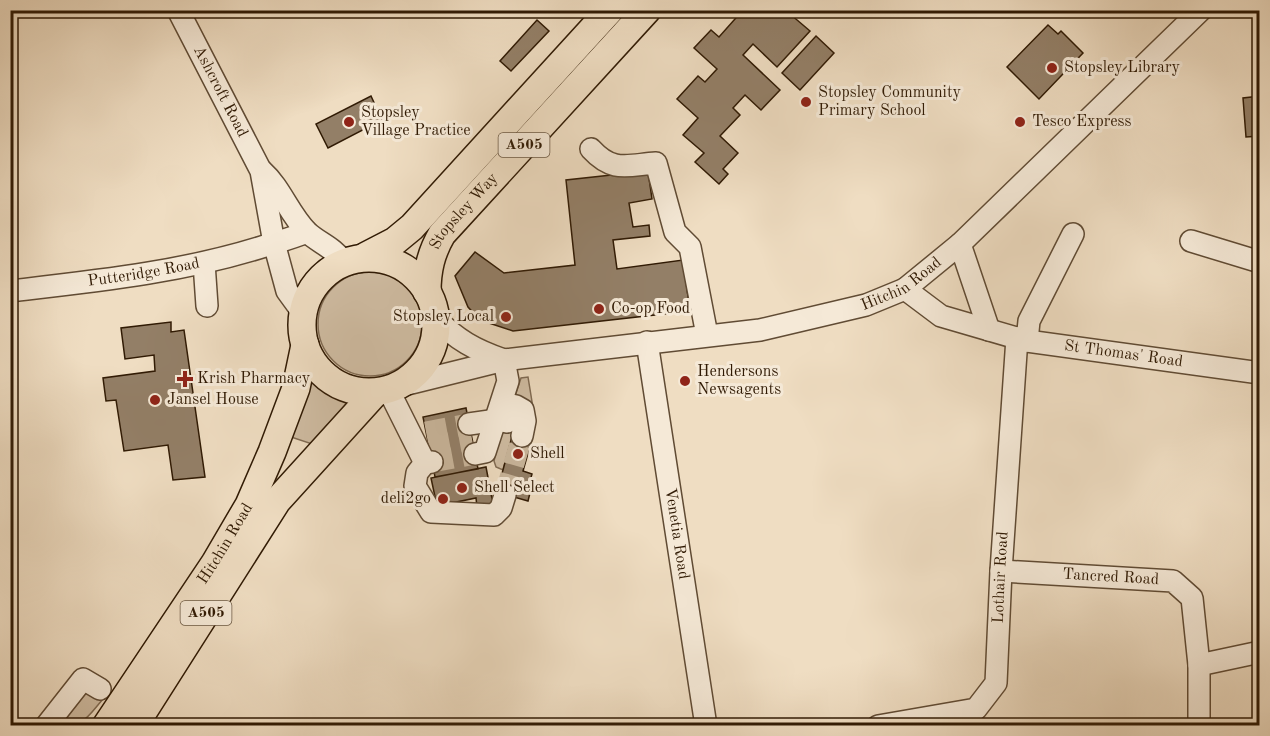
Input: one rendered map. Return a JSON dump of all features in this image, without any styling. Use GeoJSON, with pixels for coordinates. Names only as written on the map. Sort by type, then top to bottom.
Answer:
{"type":"FeatureCollection","features":[{"type":"Feature","properties":{"kind":"main road","name":"Stopsley Way"},"geometry":{"type":"LineString","coordinates":[[427,292],[429,262],[442,234],[647,10]]}},
{"type":"Feature","properties":{"kind":"main road","name":"Stopsley Way"},"geometry":{"type":"LineString","coordinates":[[355,259],[395,241],[412,227],[603,13]]}},
{"type":"Feature","properties":{"kind":"main road","name":"A505"},"geometry":{"type":"LineString","coordinates":[[388,258],[407,266],[427,292],[435,318],[435,335],[429,356],[418,373],[389,390],[352,391],[332,381],[315,365],[305,345],[302,329],[303,313],[308,297],[317,282],[329,270],[355,259],[388,258]]}},
{"type":"Feature","properties":{"kind":"main road","name":"Hitchin Road"},"geometry":{"type":"LineString","coordinates":[[106,726],[215,563],[249,505],[296,388],[305,345]]}},
{"type":"Feature","properties":{"kind":"main road","name":"Hitchin Road"},"geometry":{"type":"LineString","coordinates":[[134,726],[277,501],[389,390]]}},
{"type":"Feature","properties":{"kind":"street","name":"Ashcroft Road"},"geometry":{"type":"LineString","coordinates":[[178,10],[261,171],[274,243],[287,291],[303,313]]}},
{"type":"Feature","properties":{"kind":"street","name":"Hitchin Road"},"geometry":{"type":"LineString","coordinates":[[389,390],[504,360],[760,330],[866,304],[905,289],[960,244],[1201,10]]}},
{"type":"Feature","properties":{"kind":"street"},"geometry":{"type":"LineString","coordinates":[[603,13],[623,36]]}},
{"type":"Feature","properties":{"kind":"street"},"geometry":{"type":"LineString","coordinates":[[591,149],[601,160],[614,166],[656,163],[675,232],[690,247],[707,335]]}},
{"type":"Feature","properties":{"kind":"street","name":"Ashcroft Road"},"geometry":{"type":"LineString","coordinates":[[261,171],[271,179],[308,232],[336,251],[355,259]]}},
{"type":"Feature","properties":{"kind":"street","name":"Putteridge Road"},"geometry":{"type":"LineString","coordinates":[[10,291],[105,280],[204,263],[308,232]]}},
{"type":"Feature","properties":{"kind":"street","name":"Lothair Road"},"geometry":{"type":"LineString","coordinates":[[878,726],[976,710],[996,683],[1001,571],[1022,340],[1029,321],[1073,234]]}},
{"type":"Feature","properties":{"kind":"street"},"geometry":{"type":"LineString","coordinates":[[1191,241],[1260,262]]}},
{"type":"Feature","properties":{"kind":"street"},"geometry":{"type":"LineString","coordinates":[[960,244],[989,330]]}},
{"type":"Feature","properties":{"kind":"street"},"geometry":{"type":"LineString","coordinates":[[204,263],[207,306]]}},
{"type":"Feature","properties":{"kind":"street","name":"St Thomas' Road"},"geometry":{"type":"LineString","coordinates":[[905,289],[940,316],[1022,340],[1260,373]]}},
{"type":"Feature","properties":{"kind":"street","name":"Hitchin Road"},"geometry":{"type":"LineString","coordinates":[[435,318],[461,341],[481,352],[504,360]]}},
{"type":"Feature","properties":{"kind":"street","name":"Venetia Road"},"geometry":{"type":"LineString","coordinates":[[646,342],[706,726]]}},
{"type":"Feature","properties":{"kind":"street"},"geometry":{"type":"LineString","coordinates":[[493,429],[508,381],[504,360]]}},
{"type":"Feature","properties":{"kind":"street"},"geometry":{"type":"LineString","coordinates":[[389,390],[423,448],[415,486],[431,512],[494,514],[501,508],[505,495]]}},
{"type":"Feature","properties":{"kind":"street","name":"Tancred Road"},"geometry":{"type":"LineString","coordinates":[[1001,571],[1173,581],[1192,598],[1198,665],[1199,726]]}},
{"type":"Feature","properties":{"kind":"street"},"geometry":{"type":"LineString","coordinates":[[1198,665],[1260,652]]}},
{"type":"Feature","properties":{"kind":"street"},"geometry":{"type":"LineString","coordinates":[[46,726],[83,679],[100,689]]}},
{"type":"Feature","properties":{"kind":"shaded area"},"geometry":{"type":"Polygon","coordinates":[[[370,272],[390,276],[407,287],[418,304],[422,324],[418,344],[407,361],[390,372],[370,376],[350,372],[333,361],[322,344],[318,324],[322,304],[333,287],[350,276],[370,272]]]}},
{"type":"Feature","properties":{"kind":"shaded area"},"geometry":{"type":"Polygon","coordinates":[[[307,375],[325,391],[351,404],[312,444],[288,436],[307,375]]]}},
{"type":"Feature","properties":{"kind":"shaded area"},"geometry":{"type":"Polygon","coordinates":[[[528,377],[534,414],[514,399],[521,378],[528,377]]]}},
{"type":"Feature","properties":{"kind":"shaded area"},"geometry":{"type":"Polygon","coordinates":[[[501,430],[513,433],[503,470],[496,467],[494,461],[501,430]]]}},
{"type":"Feature","properties":{"kind":"shaded area"},"geometry":{"type":"Polygon","coordinates":[[[84,691],[103,699],[79,723],[56,726],[84,691]]]}},
{"type":"Feature","properties":{"kind":"building"},"geometry":{"type":"Polygon","coordinates":[[[743,10],[793,10],[790,14],[810,31],[777,67],[753,44],[743,55],[780,90],[761,110],[745,95],[733,108],[740,115],[720,136],[738,153],[723,169],[728,174],[719,184],[695,162],[704,153],[683,135],[698,118],[677,99],[698,76],[705,82],[717,69],[694,48],[711,30],[719,37],[743,10]]]}},
{"type":"Feature","properties":{"kind":"building"},"geometry":{"type":"Polygon","coordinates":[[[537,20],[549,31],[511,71],[500,61],[537,20]]]}},
{"type":"Feature","properties":{"kind":"building"},"geometry":{"type":"Polygon","coordinates":[[[1048,25],[1058,34],[1061,31],[1083,53],[1039,99],[1007,67],[1048,25]]]}},
{"type":"Feature","properties":{"kind":"building"},"geometry":{"type":"Polygon","coordinates":[[[816,36],[834,53],[800,90],[782,73],[816,36]]]}},
{"type":"Feature","properties":{"kind":"building","name":"Stopsley Village Practice"},"geometry":{"type":"Polygon","coordinates":[[[371,96],[382,120],[328,148],[316,124],[371,96]]]}},
{"type":"Feature","properties":{"kind":"building"},"geometry":{"type":"Polygon","coordinates":[[[1260,96],[1260,136],[1246,137],[1243,98],[1260,96]]]}},
{"type":"Feature","properties":{"kind":"building"},"geometry":{"type":"Polygon","coordinates":[[[648,171],[652,199],[629,203],[633,227],[649,225],[650,236],[613,240],[617,269],[683,260],[690,311],[513,331],[480,320],[468,307],[455,276],[475,252],[504,273],[575,265],[566,180],[648,171]]]}},
{"type":"Feature","properties":{"kind":"building","name":"Jansel House"},"geometry":{"type":"Polygon","coordinates":[[[171,322],[171,332],[184,330],[205,477],[173,480],[168,445],[124,451],[116,400],[106,401],[103,378],[155,371],[154,355],[125,359],[121,328],[171,322]]]}},
{"type":"Feature","properties":{"kind":"building"},"geometry":{"type":"Polygon","coordinates":[[[466,408],[478,469],[435,477],[423,417],[466,408]]]}},
{"type":"Feature","properties":{"kind":"building","name":"Shell"},"geometry":{"type":"Polygon","coordinates":[[[513,433],[532,439],[523,471],[532,474],[527,492],[530,493],[528,501],[497,492],[513,433]]]}},
{"type":"Feature","properties":{"kind":"building","name":"Shell Select"},"geometry":{"type":"Polygon","coordinates":[[[486,467],[493,504],[477,507],[476,498],[437,506],[431,478],[486,467]]]}},
{"type":"Feature","properties":{"kind":"tunnel"},"geometry":{"type":"LineString","coordinates":[[426,432],[469,424]]}},
{"type":"Feature","properties":{"kind":"tunnel"},"geometry":{"type":"LineString","coordinates":[[505,495],[522,436]]}},
{"type":"Feature","properties":{"kind":"tunnel"},"geometry":{"type":"LineString","coordinates":[[429,447],[472,439]]}},
{"type":"Feature","properties":{"kind":"tunnel"},"geometry":{"type":"LineString","coordinates":[[432,462],[475,454]]}},
{"type":"Feature","properties":{"kind":"place","name":"Stopsley Library"},"geometry":{"type":"Point","coordinates":[1052,68]}},
{"type":"Feature","properties":{"kind":"place","name":"Stopsley Community Primary School"},"geometry":{"type":"Point","coordinates":[806,102]}},
{"type":"Feature","properties":{"kind":"place","name":"Stopsley Village Practice"},"geometry":{"type":"Point","coordinates":[349,122]}},
{"type":"Feature","properties":{"kind":"place","name":"Tesco Express"},"geometry":{"type":"Point","coordinates":[1020,122]}},
{"type":"Feature","properties":{"kind":"place","name":"Co-op Food"},"geometry":{"type":"Point","coordinates":[599,309]}},
{"type":"Feature","properties":{"kind":"place","name":"Stopsley Local"},"geometry":{"type":"Point","coordinates":[506,317]}},
{"type":"Feature","properties":{"kind":"place","name":"Krish Pharmacy"},"geometry":{"type":"Point","coordinates":[185,379]}},
{"type":"Feature","properties":{"kind":"place","name":"Hendersons Newsagents"},"geometry":{"type":"Point","coordinates":[685,381]}},
{"type":"Feature","properties":{"kind":"place","name":"Jansel House"},"geometry":{"type":"Point","coordinates":[155,400]}},
{"type":"Feature","properties":{"kind":"place","name":"Shell"},"geometry":{"type":"Point","coordinates":[518,454]}},
{"type":"Feature","properties":{"kind":"place","name":"Shell Select"},"geometry":{"type":"Point","coordinates":[462,488]}},
{"type":"Feature","properties":{"kind":"place","name":"deli2go"},"geometry":{"type":"Point","coordinates":[443,499]}}]}
